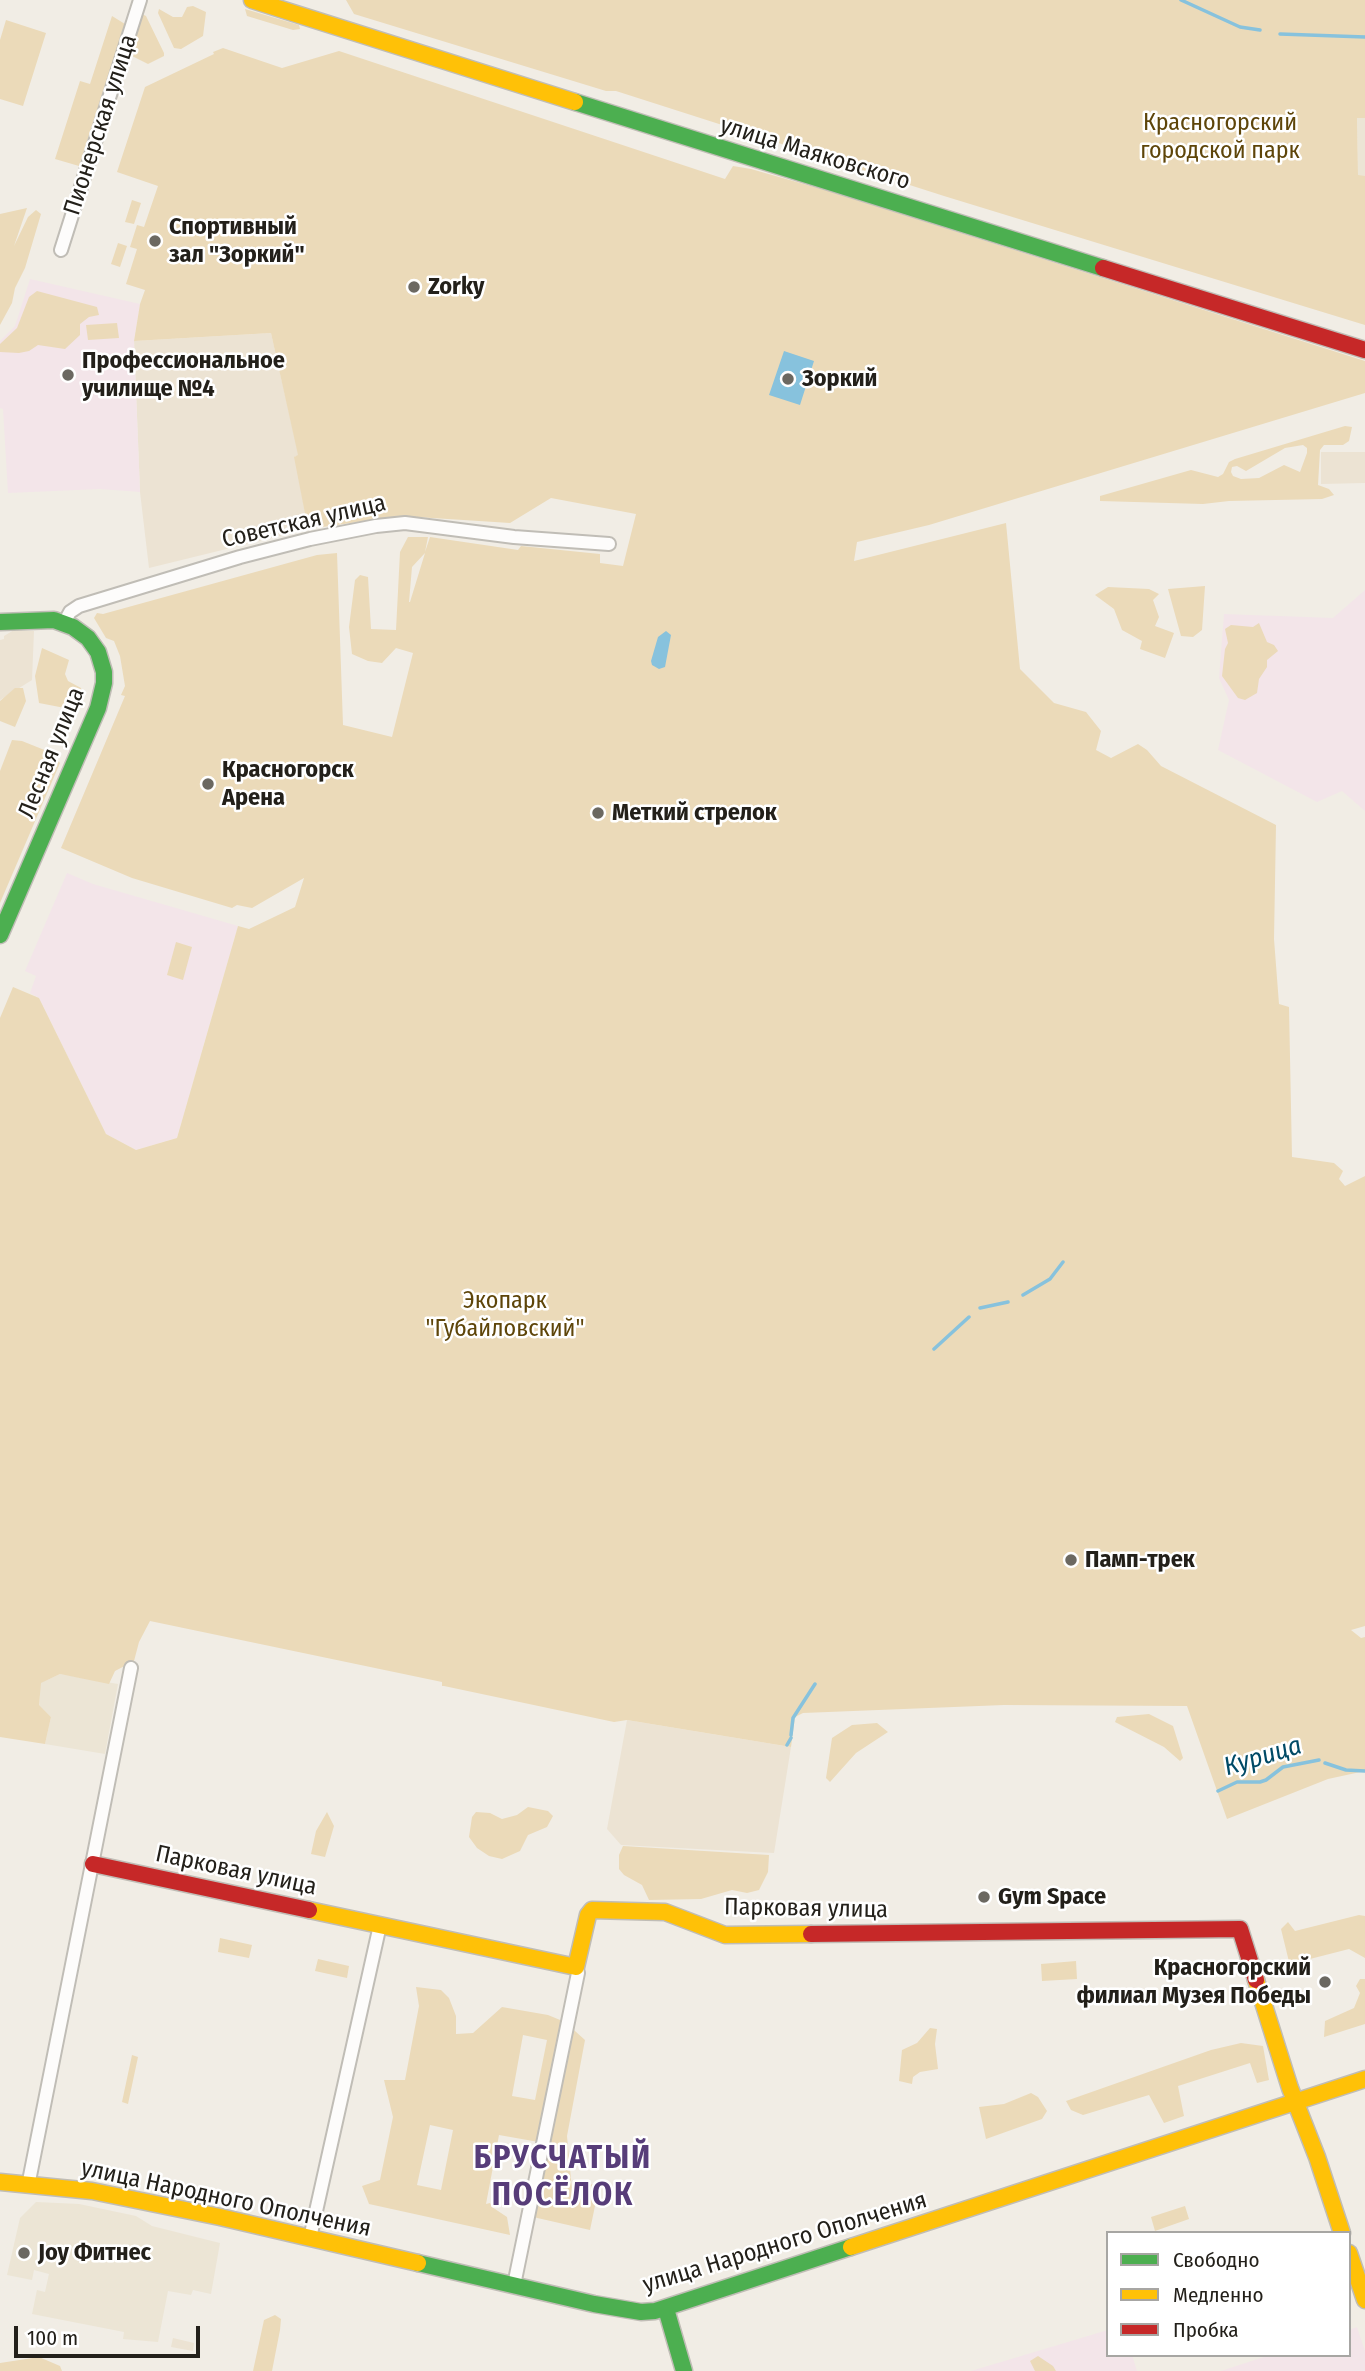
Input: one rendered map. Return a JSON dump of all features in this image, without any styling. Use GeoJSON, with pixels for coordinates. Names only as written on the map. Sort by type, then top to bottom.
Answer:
{"type":"FeatureCollection","features":[{"type":"Feature","properties":{"kind":"street","name":"Пионерская улица"},"geometry":{"type":"LineString","coordinates":[[61,250],[140,0]]}},
{"type":"Feature","properties":{"kind":"street","name":"улица Маяковского"},"geometry":{"type":"LineString","coordinates":[[252,0],[1365,350]]}},
{"type":"Feature","properties":{"kind":"street","name":"Советская улица"},"geometry":{"type":"LineString","coordinates":[[64,623],[70,612],[79,606],[240,557],[376,526],[405,523],[514,537],[609,544]]}},
{"type":"Feature","properties":{"kind":"street"},"geometry":{"type":"LineString","coordinates":[[0,622],[39,620],[64,623]]}},
{"type":"Feature","properties":{"kind":"street","name":"Лесная улица"},"geometry":{"type":"LineString","coordinates":[[0,935],[102,693],[104,672],[98,652],[80,631],[64,623]]}},
{"type":"Feature","properties":{"kind":"street"},"geometry":{"type":"LineString","coordinates":[[28,2186],[131,1668]]}},
{"type":"Feature","properties":{"kind":"street","name":"Парковая улица"},"geometry":{"type":"LineString","coordinates":[[93,1864],[576,1967],[588,1915],[592,1910],[665,1912],[725,1936],[1240,1929],[1296,2101]]}},
{"type":"Feature","properties":{"kind":"street"},"geometry":{"type":"LineString","coordinates":[[310,2238],[380,1925]]}},
{"type":"Feature","properties":{"kind":"street"},"geometry":{"type":"LineString","coordinates":[[514,2286],[578,1973],[576,1967]]}},
{"type":"Feature","properties":{"kind":"street","name":"улица Народного Ополчения"},"geometry":{"type":"LineString","coordinates":[[0,2182],[92,2192],[641,2312],[666,2309],[1365,2079]]}},
{"type":"Feature","properties":{"kind":"street"},"geometry":{"type":"LineString","coordinates":[[1296,2101],[1341,2231]]}},
{"type":"Feature","properties":{"kind":"street"},"geometry":{"type":"LineString","coordinates":[[1351,2259],[1365,2300]]}},
{"type":"Feature","properties":{"kind":"street"},"geometry":{"type":"LineString","coordinates":[[666,2309],[684,2371]]}},
{"type":"Feature","properties":{"kind":"shaded area"},"geometry":{"type":"Polygon","coordinates":[[[1357,118],[1365,118],[1365,176],[1358,176],[1357,118]]]}},
{"type":"Feature","properties":{"kind":"shaded area","name":"Профессиональное училище №4"},"geometry":{"type":"Polygon","coordinates":[[[30,279],[140,304],[134,341],[140,492],[100,489],[8,493],[3,409],[0,408],[0,341],[15,326],[30,279]]]}},
{"type":"Feature","properties":{"kind":"shaded area"},"geometry":{"type":"Polygon","coordinates":[[[271,333],[299,456],[295,456],[308,529],[149,568],[140,492],[134,341],[271,333]]]}},
{"type":"Feature","properties":{"kind":"shaded area"},"geometry":{"type":"Polygon","coordinates":[[[1321,452],[1365,452],[1365,483],[1321,484],[1321,452]]]}},
{"type":"Feature","properties":{"kind":"shaded area"},"geometry":{"type":"Polygon","coordinates":[[[1365,590],[1365,811],[1342,791],[1317,802],[1218,750],[1229,700],[1219,678],[1224,614],[1333,618],[1365,590]]]}},
{"type":"Feature","properties":{"kind":"shaded area"},"geometry":{"type":"Polygon","coordinates":[[[14,630],[34,631],[32,680],[0,700],[0,640],[14,630]]]}},
{"type":"Feature","properties":{"kind":"shaded area"},"geometry":{"type":"Polygon","coordinates":[[[67,873],[93,884],[238,926],[177,1138],[136,1150],[106,1134],[39,998],[30,993],[36,976],[25,971],[67,873]]]}},
{"type":"Feature","properties":{"kind":"shaded area"},"geometry":{"type":"Polygon","coordinates":[[[60,1674],[118,1684],[105,1754],[45,1744],[51,1717],[39,1706],[40,1683],[60,1674]]]}},
{"type":"Feature","properties":{"kind":"shaded area"},"geometry":{"type":"Polygon","coordinates":[[[627,1720],[791,1747],[774,1853],[621,1845],[607,1829],[627,1720]]]}},
{"type":"Feature","properties":{"kind":"shaded area"},"geometry":{"type":"Polygon","coordinates":[[[36,2202],[79,2204],[136,2216],[152,2226],[220,2243],[211,2294],[193,2290],[191,2295],[168,2291],[158,2342],[123,2339],[124,2332],[32,2314],[37,2290],[45,2292],[49,2274],[34,2270],[32,2280],[7,2275],[20,2218],[36,2202]]]}},
{"type":"Feature","properties":{"kind":"shaded area"},"geometry":{"type":"Polygon","coordinates":[[[1357,2327],[1365,2351],[1365,2371],[1221,2371],[1264,2357],[1351,2357],[1351,2329],[1357,2327]]]}},
{"type":"Feature","properties":{"kind":"shaded area"},"geometry":{"type":"Polygon","coordinates":[[[1106,2331],[1106,2357],[1133,2357],[1137,2371],[971,2371],[1106,2331]]]}},
{"type":"Feature","properties":{"kind":"shaded area"},"geometry":{"type":"Polygon","coordinates":[[[173,2338],[194,2343],[193,2351],[171,2347],[173,2338]]]}},
{"type":"Feature","properties":{"kind":"green space","name":"Красногорский городской парк"},"geometry":{"type":"Polygon","coordinates":[[[346,0],[1365,0],[1365,118],[1357,118],[1358,175],[1365,176],[1365,325],[944,196],[616,91],[606,91],[354,14],[346,0]]]}},
{"type":"Feature","properties":{"kind":"green space"},"geometry":{"type":"Polygon","coordinates":[[[193,6],[206,12],[203,36],[181,49],[174,48],[158,13],[159,9],[173,17],[182,17],[187,7],[193,6]]]}},
{"type":"Feature","properties":{"kind":"green space"},"geometry":{"type":"Polygon","coordinates":[[[245,9],[299,25],[300,29],[293,30],[247,16],[245,9]]]}},
{"type":"Feature","properties":{"kind":"green space"},"geometry":{"type":"Polygon","coordinates":[[[142,14],[146,16],[164,53],[164,56],[148,64],[130,55],[142,14]]]}},
{"type":"Feature","properties":{"kind":"green space"},"geometry":{"type":"Polygon","coordinates":[[[112,16],[125,24],[79,166],[55,159],[80,81],[90,84],[112,16]]]}},
{"type":"Feature","properties":{"kind":"green space"},"geometry":{"type":"Polygon","coordinates":[[[6,20],[46,33],[23,106],[0,99],[0,40],[6,20]]]}},
{"type":"Feature","properties":{"kind":"green space","name":"Экопарк \"Губайловский\""},"geometry":{"type":"Polygon","coordinates":[[[223,48],[282,68],[339,51],[725,179],[733,166],[825,190],[1365,361],[1365,393],[929,525],[857,542],[854,561],[1006,523],[1020,669],[1054,703],[1086,712],[1101,731],[1096,750],[1111,758],[1138,744],[1161,766],[1276,825],[1274,939],[1279,1004],[1289,1007],[1292,1157],[1334,1163],[1343,1171],[1339,1179],[1345,1186],[1365,1176],[1365,1626],[1351,1630],[1361,1638],[1365,1637],[1365,1771],[1328,1779],[1227,1819],[1187,1706],[1004,1705],[803,1713],[795,1717],[791,1747],[627,1720],[614,1722],[442,1686],[442,1682],[150,1621],[139,1642],[134,1661],[115,1671],[109,1684],[60,1674],[41,1683],[39,1705],[51,1717],[45,1744],[0,1737],[0,1018],[13,987],[39,998],[106,1134],[136,1150],[177,1138],[238,926],[249,929],[295,907],[304,878],[252,908],[237,905],[232,908],[132,878],[61,848],[125,696],[121,695],[125,686],[120,656],[114,641],[106,638],[94,618],[97,613],[103,614],[317,555],[337,553],[343,725],[392,737],[413,653],[396,648],[382,663],[368,661],[352,654],[349,627],[355,580],[360,575],[368,577],[371,629],[396,630],[400,552],[408,537],[428,537],[425,552],[430,537],[518,550],[521,546],[600,554],[600,563],[623,566],[636,514],[551,498],[510,523],[401,516],[308,529],[294,457],[298,455],[271,333],[134,341],[145,290],[126,284],[137,249],[130,247],[137,225],[144,227],[158,186],[117,172],[145,87],[214,54],[213,52],[223,48]],[[425,553],[412,567],[410,602],[425,553]]]}},
{"type":"Feature","properties":{"kind":"green space"},"geometry":{"type":"Polygon","coordinates":[[[132,200],[141,203],[134,224],[125,222],[132,200]]]}},
{"type":"Feature","properties":{"kind":"green space"},"geometry":{"type":"Polygon","coordinates":[[[27,208],[14,246],[28,217],[36,210],[41,214],[25,268],[15,288],[12,303],[0,325],[0,214],[27,208]]]}},
{"type":"Feature","properties":{"kind":"green space"},"geometry":{"type":"Polygon","coordinates":[[[118,243],[127,246],[120,267],[111,264],[118,243]]]}},
{"type":"Feature","properties":{"kind":"green space"},"geometry":{"type":"Polygon","coordinates":[[[37,291],[97,307],[99,315],[89,317],[80,324],[80,335],[65,349],[38,345],[19,353],[0,352],[0,344],[17,328],[29,297],[37,291]]]}},
{"type":"Feature","properties":{"kind":"green space"},"geometry":{"type":"Polygon","coordinates":[[[117,323],[119,338],[88,340],[86,325],[117,323]]]}},
{"type":"Feature","properties":{"kind":"green space"},"geometry":{"type":"Polygon","coordinates":[[[1345,426],[1352,427],[1349,441],[1343,445],[1324,445],[1320,450],[1318,485],[1329,489],[1334,495],[1322,499],[1203,504],[1100,501],[1100,496],[1191,470],[1218,477],[1223,474],[1229,462],[1345,426]],[[1303,445],[1285,448],[1246,471],[1237,466],[1232,467],[1231,472],[1233,476],[1241,479],[1259,478],[1284,465],[1300,472],[1307,448],[1303,445]]]}},
{"type":"Feature","properties":{"kind":"green space"},"geometry":{"type":"Polygon","coordinates":[[[1205,586],[1202,630],[1193,637],[1181,636],[1168,589],[1205,586]]]}},
{"type":"Feature","properties":{"kind":"green space"},"geometry":{"type":"Polygon","coordinates":[[[1108,587],[1149,589],[1159,594],[1153,600],[1159,617],[1155,626],[1174,633],[1165,658],[1140,649],[1142,641],[1122,630],[1114,609],[1095,595],[1108,587]]]}},
{"type":"Feature","properties":{"kind":"green space"},"geometry":{"type":"Polygon","coordinates":[[[1259,623],[1267,642],[1274,645],[1278,651],[1267,660],[1267,667],[1259,679],[1257,693],[1245,700],[1238,698],[1222,676],[1228,643],[1225,629],[1231,625],[1253,627],[1259,623]]]}},
{"type":"Feature","properties":{"kind":"green space"},"geometry":{"type":"Polygon","coordinates":[[[42,648],[69,660],[65,674],[68,681],[81,688],[82,697],[70,709],[39,703],[35,676],[42,648]]]}},
{"type":"Feature","properties":{"kind":"green space"},"geometry":{"type":"Polygon","coordinates":[[[15,688],[23,688],[26,701],[15,727],[0,721],[0,701],[15,688]]]}},
{"type":"Feature","properties":{"kind":"green space"},"geometry":{"type":"Polygon","coordinates":[[[12,740],[22,741],[52,753],[60,763],[0,903],[0,771],[12,740]]]}},
{"type":"Feature","properties":{"kind":"green space"},"geometry":{"type":"Polygon","coordinates":[[[176,942],[192,947],[183,980],[167,975],[176,942]]]}},
{"type":"Feature","properties":{"kind":"green space"},"geometry":{"type":"Polygon","coordinates":[[[1149,1714],[1173,1726],[1183,1758],[1180,1761],[1164,1747],[1115,1722],[1117,1717],[1149,1714]]]}},
{"type":"Feature","properties":{"kind":"green space"},"geometry":{"type":"Polygon","coordinates":[[[877,1723],[888,1732],[856,1753],[830,1782],[826,1778],[832,1738],[852,1725],[877,1723]]]}},
{"type":"Feature","properties":{"kind":"green space"},"geometry":{"type":"Polygon","coordinates":[[[528,1807],[548,1811],[553,1816],[547,1827],[528,1835],[520,1851],[502,1859],[489,1856],[477,1848],[469,1837],[472,1817],[476,1812],[490,1813],[502,1819],[517,1815],[528,1807]]]}},
{"type":"Feature","properties":{"kind":"green space"},"geometry":{"type":"Polygon","coordinates":[[[327,1812],[334,1826],[325,1857],[311,1854],[316,1831],[327,1812]]]}},
{"type":"Feature","properties":{"kind":"green space"},"geometry":{"type":"Polygon","coordinates":[[[623,1846],[769,1855],[768,1872],[759,1890],[747,1893],[732,1890],[701,1899],[649,1900],[642,1885],[619,1869],[619,1855],[623,1846]]]}},
{"type":"Feature","properties":{"kind":"green space"},"geometry":{"type":"Polygon","coordinates":[[[1359,1915],[1365,1916],[1365,1958],[1349,1949],[1306,1960],[1300,1971],[1292,1974],[1281,1929],[1288,1922],[1295,1931],[1359,1915]]]}},
{"type":"Feature","properties":{"kind":"green space"},"geometry":{"type":"Polygon","coordinates":[[[220,1938],[252,1945],[249,1958],[218,1952],[220,1938]]]}},
{"type":"Feature","properties":{"kind":"green space"},"geometry":{"type":"Polygon","coordinates":[[[318,1959],[349,1966],[347,1978],[315,1971],[318,1959]]]}},
{"type":"Feature","properties":{"kind":"green space"},"geometry":{"type":"Polygon","coordinates":[[[1076,1961],[1077,1979],[1042,1981],[1041,1964],[1076,1961]]]}},
{"type":"Feature","properties":{"kind":"green space"},"geometry":{"type":"Polygon","coordinates":[[[1360,1979],[1365,1979],[1365,2024],[1324,2037],[1325,2021],[1354,2008],[1360,1993],[1356,1986],[1360,1979]]]}},
{"type":"Feature","properties":{"kind":"green space"},"geometry":{"type":"Polygon","coordinates":[[[416,1987],[441,1990],[449,1998],[456,2016],[456,2034],[473,2033],[502,2007],[548,2015],[565,2022],[585,2040],[567,2136],[572,2190],[600,2182],[590,2230],[533,2217],[550,2144],[499,2135],[486,2204],[490,2203],[507,2217],[510,2235],[369,2204],[362,2186],[380,2180],[393,2117],[384,2080],[405,2080],[419,2006],[416,1987]],[[523,2035],[512,2096],[535,2100],[547,2040],[523,2035]],[[430,2125],[417,2185],[441,2190],[453,2130],[430,2125]]]}},
{"type":"Feature","properties":{"kind":"green space"},"geometry":{"type":"Polygon","coordinates":[[[930,2028],[937,2029],[935,2044],[938,2069],[920,2072],[913,2077],[912,2084],[899,2081],[902,2050],[917,2043],[930,2028]]]}},
{"type":"Feature","properties":{"kind":"green space"},"geometry":{"type":"Polygon","coordinates":[[[1241,2043],[1263,2046],[1269,2080],[1257,2083],[1250,2063],[1178,2086],[1184,2116],[1164,2123],[1149,2095],[1083,2115],[1071,2110],[1066,2101],[1211,2050],[1241,2043]]]}},
{"type":"Feature","properties":{"kind":"green space"},"geometry":{"type":"Polygon","coordinates":[[[132,2055],[138,2057],[128,2104],[122,2102],[132,2055]]]}},
{"type":"Feature","properties":{"kind":"green space"},"geometry":{"type":"Polygon","coordinates":[[[1031,2093],[1038,2097],[1047,2111],[1042,2119],[986,2139],[979,2107],[1004,2104],[1031,2093]]]}},
{"type":"Feature","properties":{"kind":"green space"},"geometry":{"type":"Polygon","coordinates":[[[1185,2206],[1189,2219],[1155,2231],[1151,2217],[1185,2206]]]}},
{"type":"Feature","properties":{"kind":"green space"},"geometry":{"type":"Polygon","coordinates":[[[275,2315],[281,2319],[272,2371],[253,2371],[264,2320],[275,2315]]]}},
{"type":"Feature","properties":{"kind":"green space"},"geometry":{"type":"Polygon","coordinates":[[[1038,2356],[1056,2371],[1035,2371],[1030,2361],[1038,2356]]]}},
{"type":"Feature","properties":{"kind":"green space"},"geometry":{"type":"Polygon","coordinates":[[[39,2357],[60,2366],[62,2371],[0,2371],[0,2363],[39,2357]]]}},
{"type":"Feature","properties":{"kind":"water"},"geometry":{"type":"Polygon","coordinates":[[[784,351],[814,361],[800,405],[769,395],[784,351]]]}},
{"type":"Feature","properties":{"kind":"water"},"geometry":{"type":"Polygon","coordinates":[[[666,631],[671,635],[665,667],[659,669],[652,665],[651,661],[658,637],[666,631]]]}},
{"type":"Feature","properties":{"kind":"waterway"},"geometry":{"type":"LineString","coordinates":[[1181,0],[1240,27],[1260,30]]}},
{"type":"Feature","properties":{"kind":"waterway"},"geometry":{"type":"LineString","coordinates":[[1280,34],[1365,37]]}},
{"type":"Feature","properties":{"kind":"waterway"},"geometry":{"type":"LineString","coordinates":[[1023,1295],[1050,1279],[1063,1262]]}},
{"type":"Feature","properties":{"kind":"waterway"},"geometry":{"type":"LineString","coordinates":[[980,1308],[1008,1302]]}},
{"type":"Feature","properties":{"kind":"waterway"},"geometry":{"type":"LineString","coordinates":[[934,1349],[969,1317]]}},
{"type":"Feature","properties":{"kind":"waterway"},"geometry":{"type":"LineString","coordinates":[[791,1735],[793,1718],[815,1684]]}},
{"type":"Feature","properties":{"kind":"waterway"},"geometry":{"type":"LineString","coordinates":[[787,1745],[791,1738]]}},
{"type":"Feature","properties":{"kind":"waterway","name":"Курица"},"geometry":{"type":"LineString","coordinates":[[1218,1791],[1237,1782],[1266,1780],[1283,1767],[1319,1760]]}},
{"type":"Feature","properties":{"kind":"waterway","name":"Курица"},"geometry":{"type":"LineString","coordinates":[[1325,1763],[1346,1770],[1365,1771]]}},
{"type":"Feature","properties":{"kind":"traffic: fast"},"geometry":{"type":"LineString","coordinates":[[575,102],[1103,268]]}},
{"type":"Feature","properties":{"kind":"traffic: fast"},"geometry":{"type":"LineString","coordinates":[[0,622],[54,620],[73,627],[88,638],[98,652],[104,672],[98,708],[0,935]]}},
{"type":"Feature","properties":{"kind":"traffic: fast"},"geometry":{"type":"LineString","coordinates":[[418,2263],[594,2304],[641,2312],[655,2311],[851,2247]]}},
{"type":"Feature","properties":{"kind":"traffic: fast"},"geometry":{"type":"LineString","coordinates":[[666,2309],[684,2371]]}},
{"type":"Feature","properties":{"kind":"traffic: slow"},"geometry":{"type":"LineString","coordinates":[[252,0],[575,102]]}},
{"type":"Feature","properties":{"kind":"traffic: slow"},"geometry":{"type":"LineString","coordinates":[[309,1910],[576,1967],[588,1915],[592,1910],[665,1912],[725,1935],[811,1934]]}},
{"type":"Feature","properties":{"kind":"traffic: slow"},"geometry":{"type":"LineString","coordinates":[[1256,1980],[1290,2088],[1341,2231]]}},
{"type":"Feature","properties":{"kind":"traffic: slow"},"geometry":{"type":"LineString","coordinates":[[851,2247],[1365,2079]]}},
{"type":"Feature","properties":{"kind":"traffic: slow"},"geometry":{"type":"LineString","coordinates":[[0,2182],[92,2191],[220,2217],[418,2263]]}},
{"type":"Feature","properties":{"kind":"traffic: slow"},"geometry":{"type":"LineString","coordinates":[[1351,2259],[1365,2300]]}},
{"type":"Feature","properties":{"kind":"traffic: jam"},"geometry":{"type":"LineString","coordinates":[[1103,268],[1365,350]]}},
{"type":"Feature","properties":{"kind":"traffic: jam"},"geometry":{"type":"LineString","coordinates":[[93,1864],[309,1910]]}},
{"type":"Feature","properties":{"kind":"traffic: jam"},"geometry":{"type":"LineString","coordinates":[[811,1934],[1240,1929],[1256,1980]]}},
{"type":"Feature","properties":{"kind":"place","name":"Спортивный зал \"Зоркий\""},"geometry":{"type":"Point","coordinates":[155,241]}},
{"type":"Feature","properties":{"kind":"place","name":"Zorky"},"geometry":{"type":"Point","coordinates":[414,287]}},
{"type":"Feature","properties":{"kind":"place","name":"Профессиональное училище №4"},"geometry":{"type":"Point","coordinates":[68,375]}},
{"type":"Feature","properties":{"kind":"place","name":"Зоркий"},"geometry":{"type":"Point","coordinates":[788,379]}},
{"type":"Feature","properties":{"kind":"place","name":"Красногорск Арена"},"geometry":{"type":"Point","coordinates":[208,784]}},
{"type":"Feature","properties":{"kind":"place","name":"Меткий стрелок"},"geometry":{"type":"Point","coordinates":[598,813]}},
{"type":"Feature","properties":{"kind":"place","name":"Памп-трек"},"geometry":{"type":"Point","coordinates":[1071,1560]}},
{"type":"Feature","properties":{"kind":"place","name":"Gym Space"},"geometry":{"type":"Point","coordinates":[984,1897]}},
{"type":"Feature","properties":{"kind":"place","name":"Красногорский филиал Музея Победы"},"geometry":{"type":"Point","coordinates":[1325,1982]}},
{"type":"Feature","properties":{"kind":"place","name":"Joy Фитнес"},"geometry":{"type":"Point","coordinates":[24,2253]}},
{"type":"Feature","properties":{"kind":"district","name":"БРУСЧАТЫЙ ПОСЁЛОК"},"geometry":{"type":"Point","coordinates":[563,2178]}}]}
